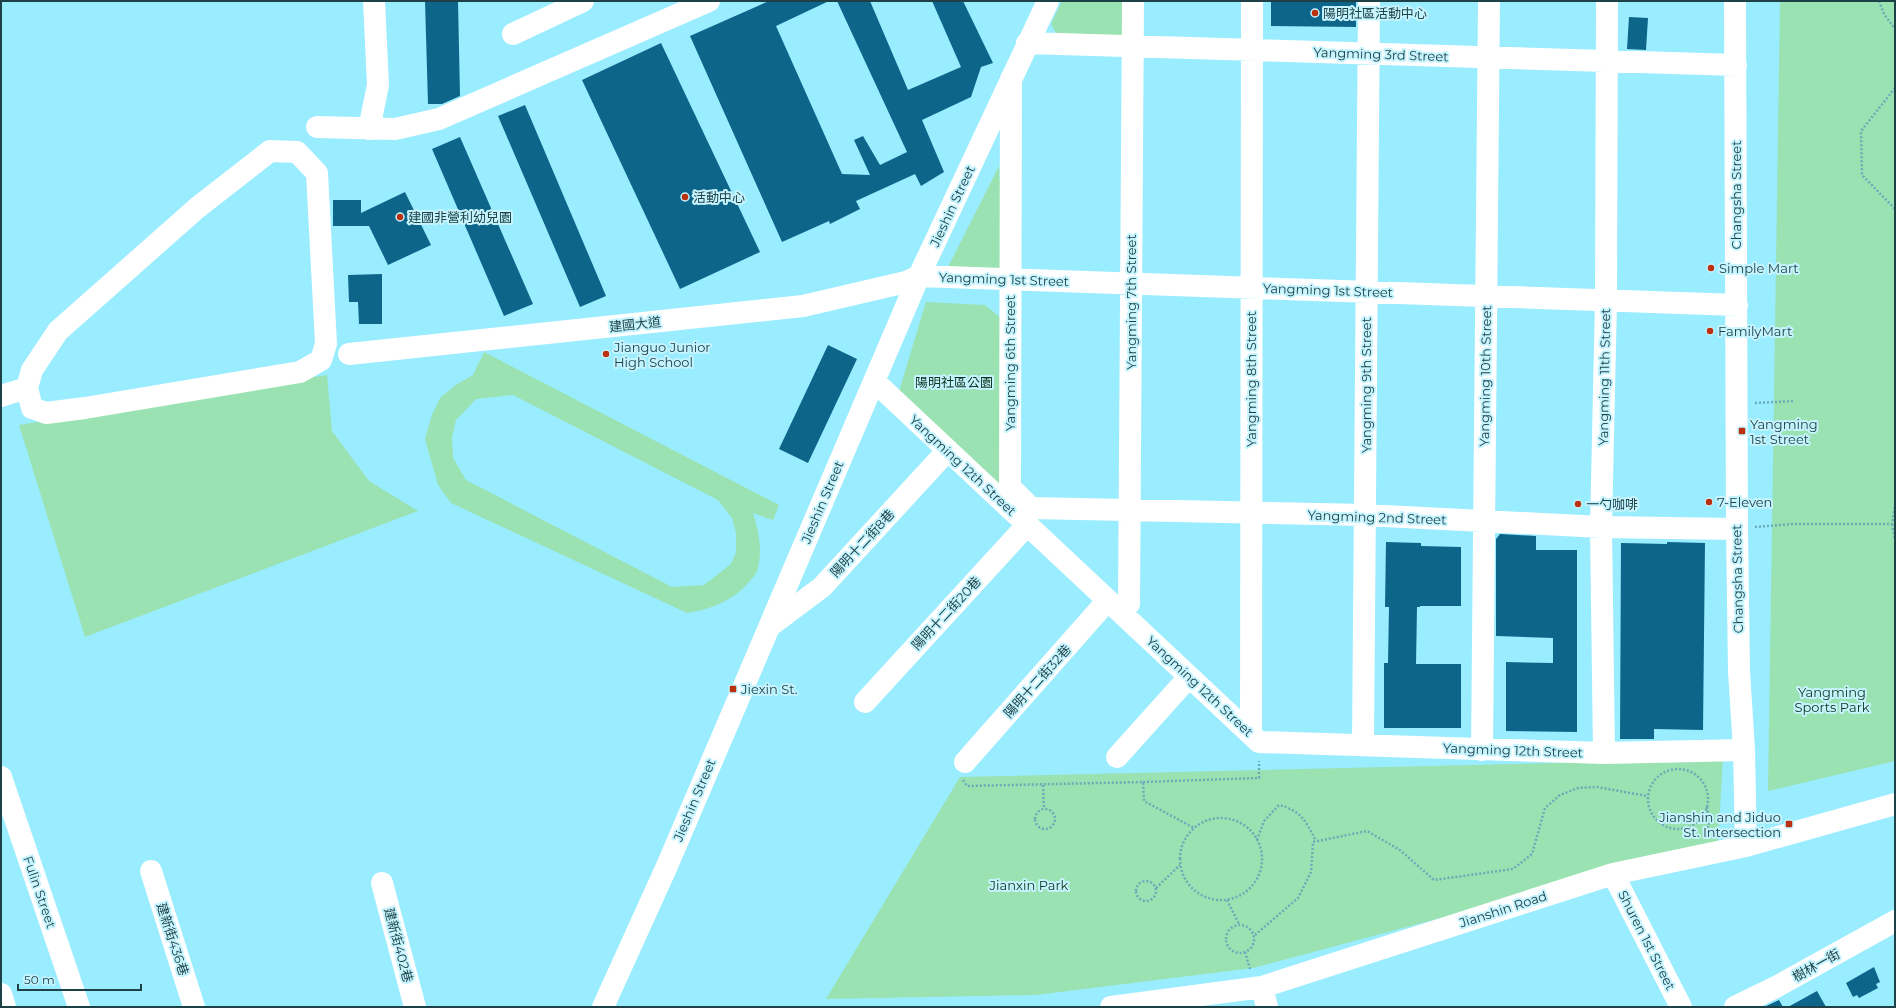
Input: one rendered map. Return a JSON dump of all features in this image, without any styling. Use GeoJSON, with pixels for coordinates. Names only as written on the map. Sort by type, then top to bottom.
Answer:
{"type":"FeatureCollection","features":[{"type":"Feature","properties":{"kind":"street"},"geometry":{"type":"LineString","coordinates":[[369,129],[378,85],[374,1]]}},
{"type":"Feature","properties":{"kind":"street"},"geometry":{"type":"LineString","coordinates":[[513,34],[582,1]]}},
{"type":"Feature","properties":{"kind":"street"},"geometry":{"type":"LineString","coordinates":[[317,127],[395,129],[439,119],[708,1]]}},
{"type":"Feature","properties":{"kind":"street","name":"Jieshin Street"},"geometry":{"type":"LineString","coordinates":[[603,1007],[667,866],[919,276],[1048,1]]}},
{"type":"Feature","properties":{"kind":"street","name":"Yangming 7th Street"},"geometry":{"type":"LineString","coordinates":[[1119,602],[1130,510],[1132,1]]}},
{"type":"Feature","properties":{"kind":"street","name":"Yangming 8th Street"},"geometry":{"type":"LineString","coordinates":[[1252,1],[1251,513],[1255,738]]}},
{"type":"Feature","properties":{"kind":"street","name":"Yangming 9th Street"},"geometry":{"type":"LineString","coordinates":[[1363,745],[1369,1]]}},
{"type":"Feature","properties":{"kind":"street","name":"Yangming 10th Street"},"geometry":{"type":"LineString","coordinates":[[1482,750],[1488,1]]}},
{"type":"Feature","properties":{"kind":"street","name":"Yangming 11th Street"},"geometry":{"type":"LineString","coordinates":[[1604,753],[1601,527],[1606,300],[1607,1]]}},
{"type":"Feature","properties":{"kind":"street","name":"Changsha Street"},"geometry":{"type":"LineString","coordinates":[[1735,1],[1737,529],[1739,671],[1744,750],[1746,846]]}},
{"type":"Feature","properties":{"kind":"street","name":"Yangming 3rd Street"},"geometry":{"type":"LineString","coordinates":[[1027,43],[1736,65]]}},
{"type":"Feature","properties":{"kind":"street","name":"Yangming 6th Street"},"geometry":{"type":"LineString","coordinates":[[1011,79],[1010,487],[1021,498]]}},
{"type":"Feature","properties":{"kind":"street"},"geometry":{"type":"LineString","coordinates":[[270,151],[297,152],[317,173],[326,344],[321,360],[300,372],[85,408],[46,413],[32,408],[27,388],[32,370],[58,331],[196,208],[270,151]]}},
{"type":"Feature","properties":{"kind":"street","name":"Yangming 1st Street"},"geometry":{"type":"LineString","coordinates":[[919,276],[1737,305]]}},
{"type":"Feature","properties":{"kind":"street","name":"建國大道"},"geometry":{"type":"LineString","coordinates":[[349,354],[803,306],[906,282],[919,276]]}},
{"type":"Feature","properties":{"kind":"street","name":"Yangming 12th Street"},"geometry":{"type":"LineString","coordinates":[[874,381],[1028,524],[1119,602],[1189,677],[1255,738],[1363,745],[1604,753],[1744,750]]}},
{"type":"Feature","properties":{"kind":"street"},"geometry":{"type":"LineString","coordinates":[[1,396],[27,388]]}},
{"type":"Feature","properties":{"kind":"street","name":"陽明十二街8巷"},"geometry":{"type":"LineString","coordinates":[[768,627],[822,587],[948,450]]}},
{"type":"Feature","properties":{"kind":"street","name":"Yangming 2nd Street"},"geometry":{"type":"LineString","coordinates":[[1021,498],[1031,508],[1365,515],[1601,527],[1737,529]]}},
{"type":"Feature","properties":{"kind":"street","name":"陽明十二街20巷"},"geometry":{"type":"LineString","coordinates":[[865,702],[1028,524]]}},
{"type":"Feature","properties":{"kind":"street","name":"陽明十二街32巷"},"geometry":{"type":"LineString","coordinates":[[965,762],[1119,602]]}},
{"type":"Feature","properties":{"kind":"street"},"geometry":{"type":"LineString","coordinates":[[1117,757],[1189,677]]}},
{"type":"Feature","properties":{"kind":"street","name":"Fulin Street"},"geometry":{"type":"LineString","coordinates":[[1,777],[79,1007]]}},
{"type":"Feature","properties":{"kind":"street","name":"Jianshin Road"},"geometry":{"type":"LineString","coordinates":[[1110,1007],[1265,997],[1613,874],[1746,846],[1894,806]]}},
{"type":"Feature","properties":{"kind":"street","name":"建新街436巷"},"geometry":{"type":"LineString","coordinates":[[151,872],[194,1007]]}},
{"type":"Feature","properties":{"kind":"street","name":"Shuren 1st Street"},"geometry":{"type":"LineString","coordinates":[[1613,874],[1681,1007]]}},
{"type":"Feature","properties":{"kind":"street","name":"建新街402巷"},"geometry":{"type":"LineString","coordinates":[[382,883],[415,1007]]}},
{"type":"Feature","properties":{"kind":"street","name":"樹林一街"},"geometry":{"type":"LineString","coordinates":[[1735,1007],[1776,988],[1895,920]]}},
{"type":"Feature","properties":{"kind":"street"},"geometry":{"type":"LineString","coordinates":[[1,994],[5,1007]]}},
{"type":"Feature","properties":{"kind":"path"},"geometry":{"type":"LineString","coordinates":[[1879,1],[1884,14],[1895,29]]}},
{"type":"Feature","properties":{"kind":"path"},"geometry":{"type":"LineString","coordinates":[[1895,88],[1861,131],[1862,175],[1895,209]]}},
{"type":"Feature","properties":{"kind":"path"},"geometry":{"type":"LineString","coordinates":[[1737,404],[1795,401]]}},
{"type":"Feature","properties":{"kind":"path"},"geometry":{"type":"LineString","coordinates":[[1895,505],[1892,524],[1895,539]]}},
{"type":"Feature","properties":{"kind":"path"},"geometry":{"type":"LineString","coordinates":[[1737,529],[1794,524],[1892,524]]}},
{"type":"Feature","properties":{"kind":"path"},"geometry":{"type":"LineString","coordinates":[[967,786],[1259,778],[1255,738]]}},
{"type":"Feature","properties":{"kind":"path"},"geometry":{"type":"LineString","coordinates":[[1672,769],[1682,769],[1692,772],[1700,778],[1705,786],[1708,796],[1707,806],[1703,816],[1692,826],[1678,830],[1668,828],[1659,823],[1652,815],[1648,806],[1647,796],[1650,786],[1659,775],[1672,769]]}},
{"type":"Feature","properties":{"kind":"path"},"geometry":{"type":"LineString","coordinates":[[1142,782],[1144,801],[1194,828]]}},
{"type":"Feature","properties":{"kind":"path"},"geometry":{"type":"LineString","coordinates":[[1043,785],[1044,809]]}},
{"type":"Feature","properties":{"kind":"path"},"geometry":{"type":"LineString","coordinates":[[1255,935],[1298,898],[1311,872],[1313,842],[1367,831],[1400,850],[1434,880],[1513,869],[1532,854],[1545,808],[1560,795],[1578,788],[1597,787],[1647,796]]}},
{"type":"Feature","properties":{"kind":"path"},"geometry":{"type":"LineString","coordinates":[[1257,840],[1264,821],[1279,805],[1292,809],[1305,821],[1315,839]]}},
{"type":"Feature","properties":{"kind":"path"},"geometry":{"type":"LineString","coordinates":[[1044,809],[1050,811],[1054,819],[1052,825],[1044,829],[1038,826],[1035,820],[1038,812],[1044,809]]}},
{"type":"Feature","properties":{"kind":"path"},"geometry":{"type":"LineString","coordinates":[[1216,818],[1228,819],[1240,823],[1250,830],[1257,840],[1261,866],[1257,878],[1249,888],[1239,896],[1227,900],[1214,900],[1202,896],[1191,888],[1184,878],[1180,866],[1180,852],[1185,839],[1194,828],[1204,821],[1216,818]]}},
{"type":"Feature","properties":{"kind":"path"},"geometry":{"type":"LineString","coordinates":[[1137,886],[1137,896],[1144,902],[1154,898],[1156,888],[1180,866]]}},
{"type":"Feature","properties":{"kind":"path"},"geometry":{"type":"LineString","coordinates":[[1137,886],[1142,882],[1148,881],[1156,888]]}},
{"type":"Feature","properties":{"kind":"path"},"geometry":{"type":"LineString","coordinates":[[1132,883],[1137,886]]}},
{"type":"Feature","properties":{"kind":"path"},"geometry":{"type":"LineString","coordinates":[[1227,900],[1239,924]]}},
{"type":"Feature","properties":{"kind":"path"},"geometry":{"type":"LineString","coordinates":[[1239,924],[1243,924],[1251,929],[1255,938],[1250,950],[1241,953],[1232,950],[1226,942],[1227,933],[1230,928],[1239,924]]}},
{"type":"Feature","properties":{"kind":"green space"},"geometry":{"type":"Polygon","coordinates":[[[1062,1],[1125,1],[1126,38],[1058,36],[1051,24],[1062,1]]]}},
{"type":"Feature","properties":{"kind":"green space","name":"Yangming Sports Park"},"geometry":{"type":"Polygon","coordinates":[[[1780,1],[1895,1],[1895,761],[1768,791],[1780,1]]]}},
{"type":"Feature","properties":{"kind":"green space"},"geometry":{"type":"Polygon","coordinates":[[[999,166],[1006,279],[943,277],[999,166]]]}},
{"type":"Feature","properties":{"kind":"green space","name":"陽明社區公園"},"geometry":{"type":"Polygon","coordinates":[[[926,302],[985,305],[1006,322],[1002,491],[897,398],[926,302]]]}},
{"type":"Feature","properties":{"kind":"green space"},"geometry":{"type":"Polygon","coordinates":[[[484,352],[779,505],[773,520],[753,513],[757,527],[760,549],[759,564],[755,575],[736,594],[722,603],[687,613],[451,503],[438,485],[425,439],[432,415],[440,398],[457,384],[473,375],[484,352]],[[513,395],[476,399],[456,420],[452,437],[453,458],[466,480],[672,587],[704,585],[731,564],[736,552],[736,533],[732,518],[718,500],[513,395]]]}},
{"type":"Feature","properties":{"kind":"green space"},"geometry":{"type":"Polygon","coordinates":[[[327,375],[332,431],[369,481],[418,511],[85,637],[19,425],[327,375]]]}},
{"type":"Feature","properties":{"kind":"green space","name":"Jianxin Park"},"geometry":{"type":"Polygon","coordinates":[[[1723,759],[1718,844],[1253,968],[1036,995],[826,999],[960,777],[1723,759]]]}},
{"type":"Feature","properties":{"kind":"building"},"geometry":{"type":"Polygon","coordinates":[[[425,1],[458,1],[460,96],[442,104],[428,104],[425,1]]]}},
{"type":"Feature","properties":{"kind":"building"},"geometry":{"type":"Polygon","coordinates":[[[769,1],[829,1],[776,26],[842,174],[870,175],[854,140],[863,136],[880,165],[907,152],[837,1],[870,1],[908,90],[961,67],[932,1],[963,1],[993,63],[981,67],[971,97],[922,120],[944,172],[921,186],[915,174],[856,201],[860,209],[830,224],[829,221],[782,242],[690,36],[769,1]]]}},
{"type":"Feature","properties":{"kind":"building","name":"陽明社區活動中心"},"geometry":{"type":"Polygon","coordinates":[[[1271,1],[1356,1],[1356,27],[1271,26],[1271,1]]]}},
{"type":"Feature","properties":{"kind":"building"},"geometry":{"type":"Polygon","coordinates":[[[1629,17],[1648,18],[1646,50],[1627,49],[1629,17]]]}},
{"type":"Feature","properties":{"kind":"building","name":"活動中心"},"geometry":{"type":"Polygon","coordinates":[[[661,43],[760,252],[680,289],[582,80],[661,43]]]}},
{"type":"Feature","properties":{"kind":"building"},"geometry":{"type":"Polygon","coordinates":[[[525,105],[606,296],[580,307],[498,116],[525,105]]]}},
{"type":"Feature","properties":{"kind":"building"},"geometry":{"type":"Polygon","coordinates":[[[460,137],[533,304],[504,316],[432,149],[460,137]]]}},
{"type":"Feature","properties":{"kind":"building"},"geometry":{"type":"Polygon","coordinates":[[[405,192],[431,245],[388,265],[369,226],[333,226],[333,200],[361,200],[361,213],[405,192]]]}},
{"type":"Feature","properties":{"kind":"building"},"geometry":{"type":"Polygon","coordinates":[[[382,274],[382,324],[359,324],[358,302],[349,302],[348,275],[382,274]]]}},
{"type":"Feature","properties":{"kind":"building"},"geometry":{"type":"Polygon","coordinates":[[[828,345],[857,359],[808,463],[779,449],[828,345]]]}},
{"type":"Feature","properties":{"kind":"building"},"geometry":{"type":"Polygon","coordinates":[[[1500,534],[1536,536],[1536,550],[1577,550],[1577,732],[1506,731],[1506,662],[1553,663],[1553,638],[1496,636],[1496,539],[1500,534]]]}},
{"type":"Feature","properties":{"kind":"building"},"geometry":{"type":"Polygon","coordinates":[[[1386,542],[1421,543],[1421,546],[1461,547],[1461,606],[1417,607],[1416,664],[1461,664],[1461,728],[1384,728],[1384,663],[1388,663],[1389,607],[1385,607],[1386,542]]]}},
{"type":"Feature","properties":{"kind":"building"},"geometry":{"type":"Polygon","coordinates":[[[1667,542],[1705,543],[1703,730],[1654,729],[1654,739],[1620,739],[1621,543],[1667,544],[1667,542]]]}},
{"type":"Feature","properties":{"kind":"building"},"geometry":{"type":"Polygon","coordinates":[[[1874,967],[1880,982],[1876,984],[1878,988],[1859,998],[1857,995],[1853,997],[1846,983],[1874,967]]]}},
{"type":"Feature","properties":{"kind":"building"},"geometry":{"type":"Polygon","coordinates":[[[1817,991],[1826,1007],[1788,1007],[1817,991]]]}},
{"type":"Feature","properties":{"kind":"building"},"geometry":{"type":"Polygon","coordinates":[[[1779,1000],[1783,1007],[1764,1007],[1779,1000]]]}},
{"type":"Feature","properties":{"kind":"place","name":"陽明社區活動中心"},"geometry":{"type":"Point","coordinates":[1315,13]}},
{"type":"Feature","properties":{"kind":"place","name":"活動中心"},"geometry":{"type":"Point","coordinates":[685,197]}},
{"type":"Feature","properties":{"kind":"place","name":"建國非營利幼兒園"},"geometry":{"type":"Point","coordinates":[400,217]}},
{"type":"Feature","properties":{"kind":"place","name":"Simple Mart"},"geometry":{"type":"Point","coordinates":[1711,268]}},
{"type":"Feature","properties":{"kind":"place","name":"FamilyMart"},"geometry":{"type":"Point","coordinates":[1710,331]}},
{"type":"Feature","properties":{"kind":"place","name":"Jianguo Junior High School"},"geometry":{"type":"Point","coordinates":[606,354]}},
{"type":"Feature","properties":{"kind":"place","name":"Yangming 1st Street"},"geometry":{"type":"Point","coordinates":[1742,431]}},
{"type":"Feature","properties":{"kind":"place","name":"7-Eleven"},"geometry":{"type":"Point","coordinates":[1709,502]}},
{"type":"Feature","properties":{"kind":"place","name":"一勺咖啡"},"geometry":{"type":"Point","coordinates":[1578,504]}},
{"type":"Feature","properties":{"kind":"place","name":"Jiexin St."},"geometry":{"type":"Point","coordinates":[733,689]}},
{"type":"Feature","properties":{"kind":"place","name":"Jianshin and Jiduo St. Intersection"},"geometry":{"type":"Point","coordinates":[1789,824]}}]}
